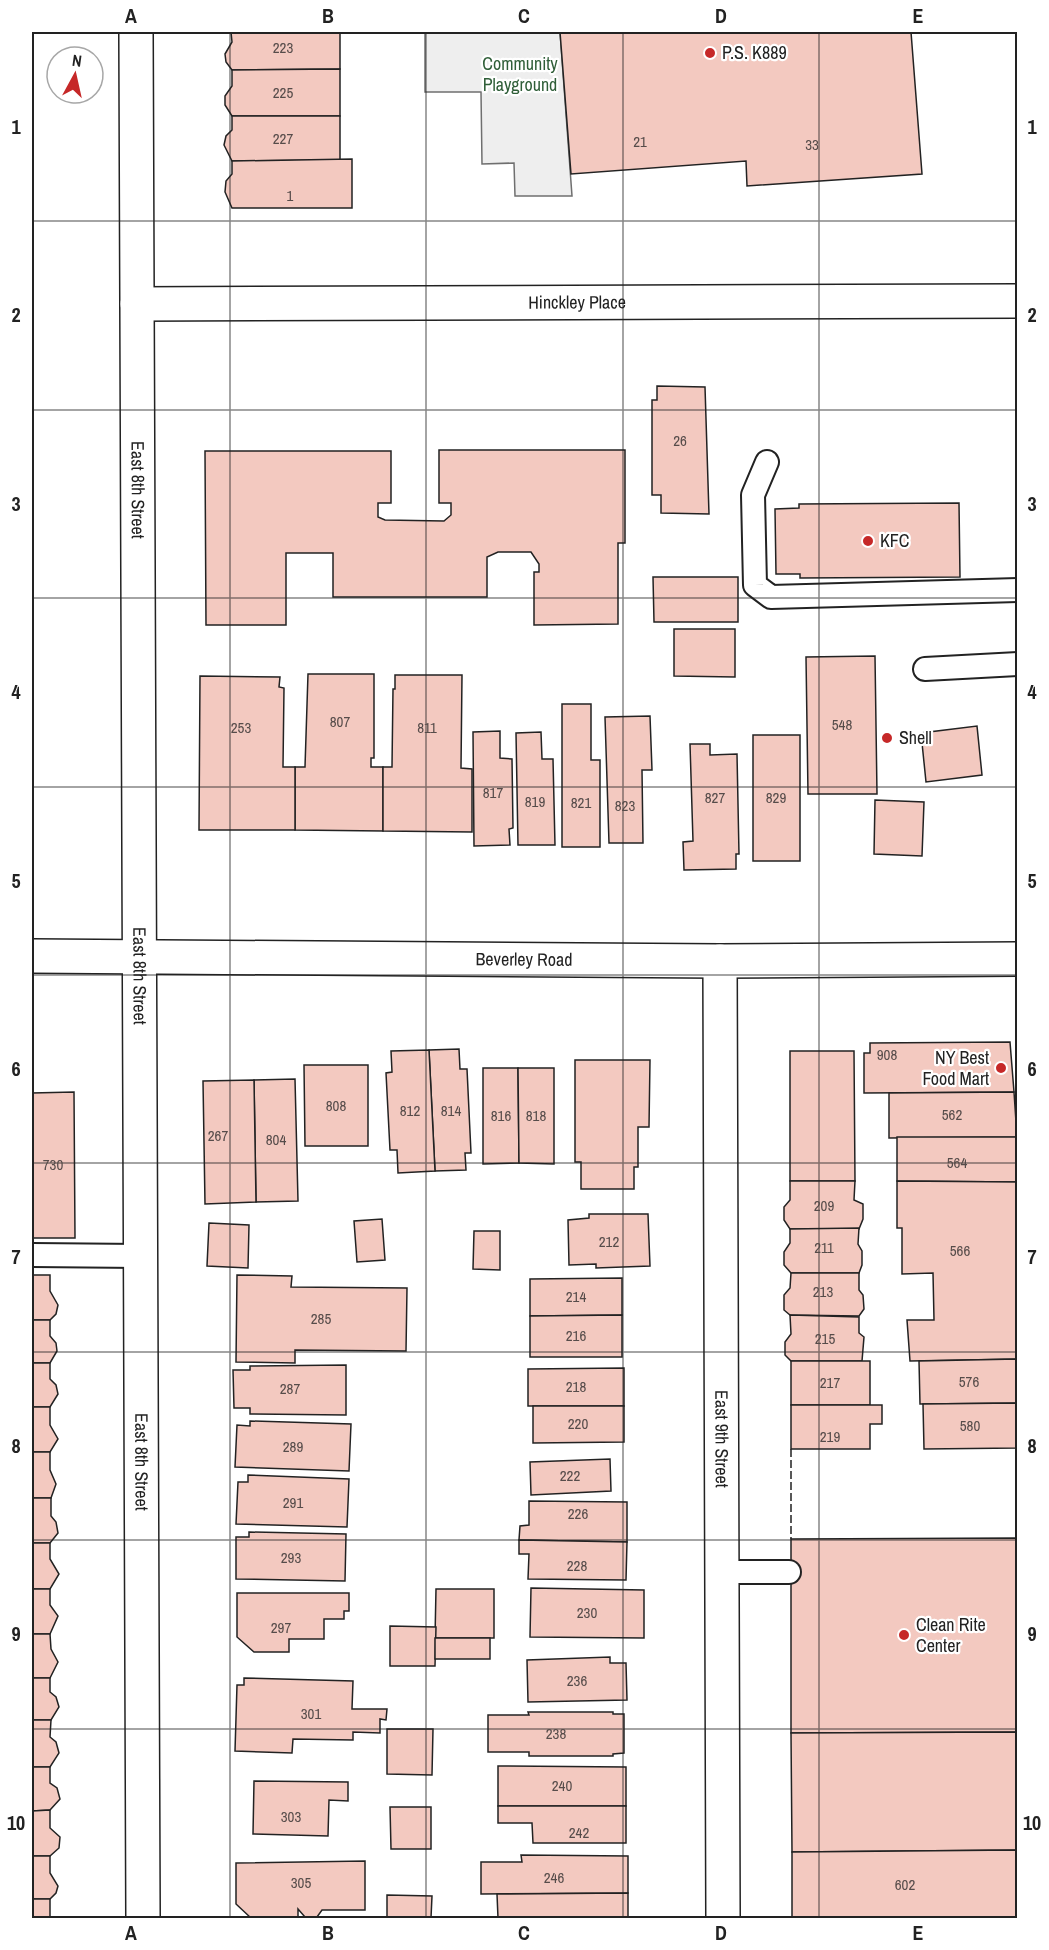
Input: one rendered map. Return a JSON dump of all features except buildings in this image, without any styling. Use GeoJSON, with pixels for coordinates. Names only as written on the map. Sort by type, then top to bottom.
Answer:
{"type":"FeatureCollection","features":[{"type":"Feature","properties":{"kind":"street","name":"East 8th Street"},"geometry":{"type":"LineString","coordinates":[[136,32],[143,1918]]}},
{"type":"Feature","properties":{"kind":"street","name":"Hinckley Place"},"geometry":{"type":"LineString","coordinates":[[137,304],[1017,301]]}},
{"type":"Feature","properties":{"kind":"street","name":"Beverley Road"},"geometry":{"type":"LineString","coordinates":[[32,956],[720,961],[1017,959]]}},
{"type":"Feature","properties":{"kind":"street","name":"East 9th Street"},"geometry":{"type":"LineString","coordinates":[[720,961],[723,1918]]}},
{"type":"Feature","properties":{"kind":"lane"},"geometry":{"type":"LineString","coordinates":[[767,462],[753,495],[755,585],[771,597],[1017,590]]}},
{"type":"Feature","properties":{"kind":"lane"},"geometry":{"type":"LineString","coordinates":[[925,669],[1017,664]]}},
{"type":"Feature","properties":{"kind":"lane"},"geometry":{"type":"LineString","coordinates":[[32,1255],[141,1256]]}},
{"type":"Feature","properties":{"kind":"lane"},"geometry":{"type":"LineString","coordinates":[[722,1572],[789,1572]]}},
{"type":"Feature","properties":{"kind":"green space","name":"Community Playground"},"geometry":{"type":"Polygon","coordinates":[[[425,32],[560,32],[572,196],[515,196],[514,163],[482,164],[481,92],[425,92],[425,32]]]}},
{"type":"Feature","properties":{"kind":"fence"},"geometry":{"type":"LineString","coordinates":[[791,1449],[791,1539]]}},
{"type":"Feature","properties":{"kind":"place","name":"P.S. K889"},"geometry":{"type":"Point","coordinates":[710,53]}},
{"type":"Feature","properties":{"kind":"place","name":"KFC"},"geometry":{"type":"Point","coordinates":[868,541]}},
{"type":"Feature","properties":{"kind":"place","name":"Shell"},"geometry":{"type":"Point","coordinates":[887,738]}},
{"type":"Feature","properties":{"kind":"place","name":"NY Best Food Mart"},"geometry":{"type":"Point","coordinates":[1001,1068]}},
{"type":"Feature","properties":{"kind":"place","name":"Clean Rite Center"},"geometry":{"type":"Point","coordinates":[904,1635]}}]}
